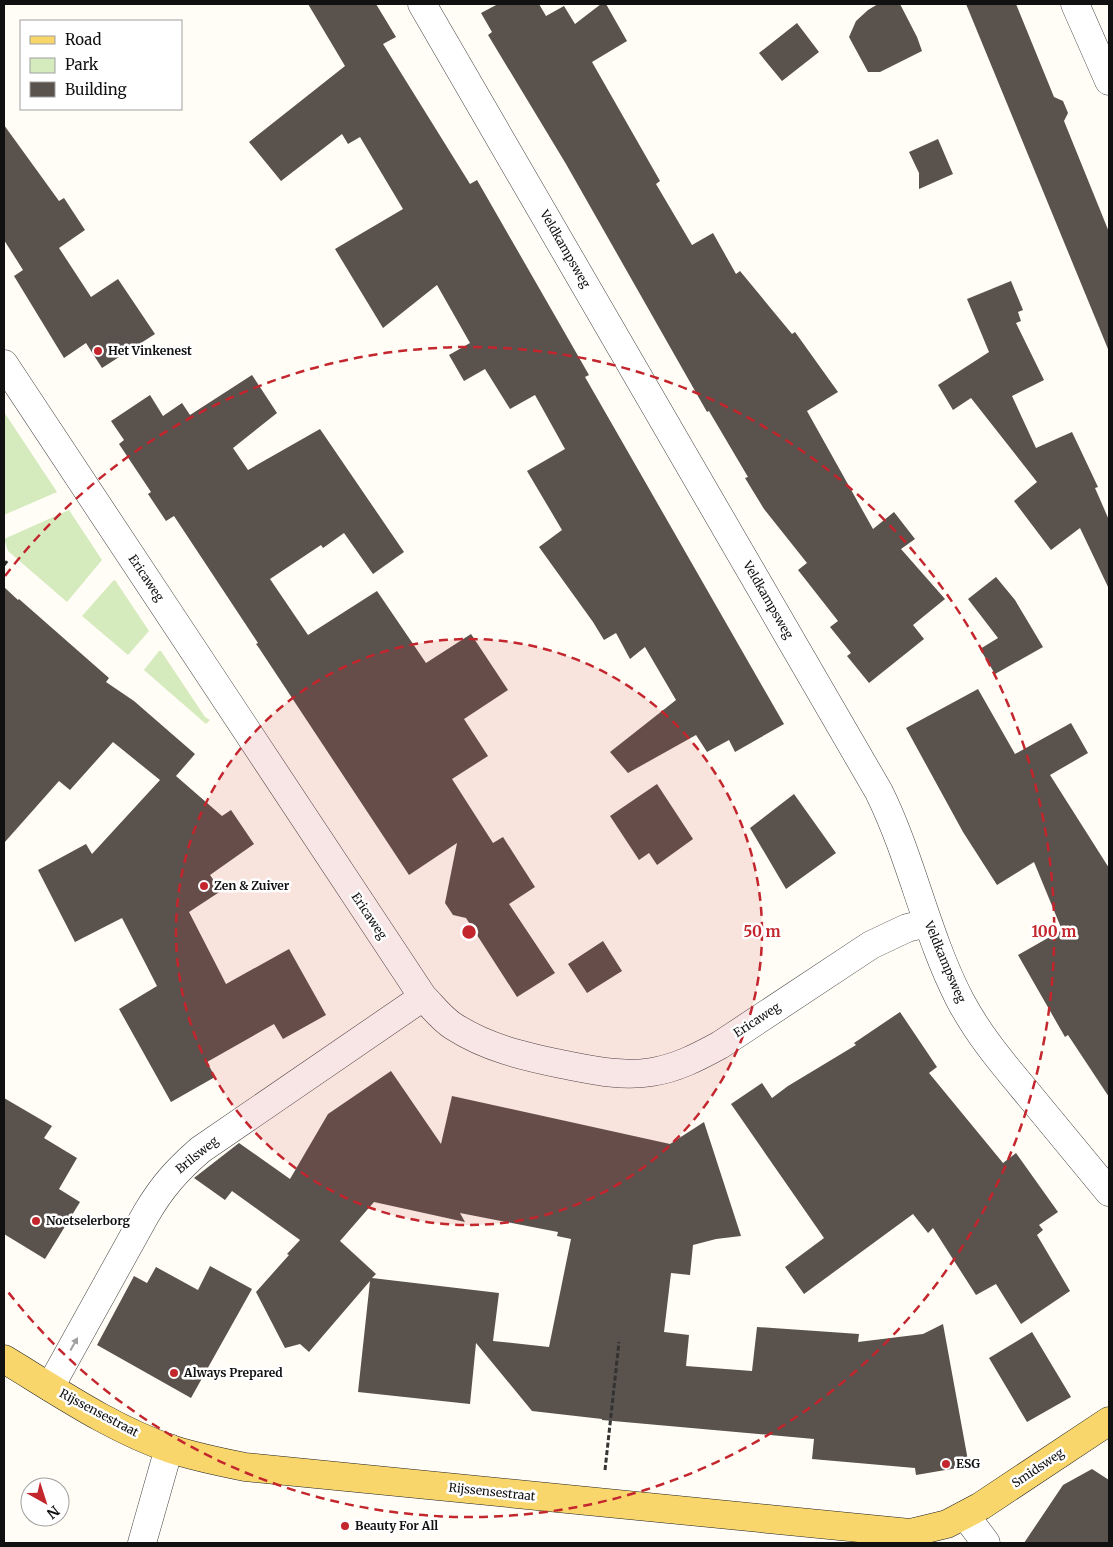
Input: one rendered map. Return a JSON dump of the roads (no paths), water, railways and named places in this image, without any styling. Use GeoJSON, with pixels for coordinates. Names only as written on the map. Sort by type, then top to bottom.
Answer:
{"type":"FeatureCollection","features":[{"type":"Feature","properties":{"kind":"main road","name":"Rijssensestraat"},"geometry":{"type":"LineString","coordinates":[[4,1359],[128,1431],[169,1448],[204,1459],[245,1467],[910,1533],[946,1524],[965,1514]]}},
{"type":"Feature","properties":{"kind":"main road","name":"Smidsweg"},"geometry":{"type":"LineString","coordinates":[[965,1514],[981,1506],[1109,1421]]}},
{"type":"Feature","properties":{"kind":"street","name":"Veldkampsweg"},"geometry":{"type":"LineString","coordinates":[[422,4],[870,775],[902,845],[927,923],[956,992],[979,1033],[1109,1192]]}},
{"type":"Feature","properties":{"kind":"street"},"geometry":{"type":"LineString","coordinates":[[1075,4],[1109,81]]}},
{"type":"Feature","properties":{"kind":"street","name":"Ericaweg"},"geometry":{"type":"LineString","coordinates":[[4,364],[423,997],[451,1025],[489,1045],[514,1054],[610,1074],[652,1072],[673,1068],[699,1057],[720,1045],[871,945],[907,928],[927,923]]}},
{"type":"Feature","properties":{"kind":"street","name":"Brilsweg"},"geometry":{"type":"LineString","coordinates":[[50,1387],[160,1192],[177,1170],[200,1150],[423,997]]}},
{"type":"Feature","properties":{"kind":"street"},"geometry":{"type":"LineString","coordinates":[[142,1543],[169,1448]]}},
{"type":"Feature","properties":{"kind":"street"},"geometry":{"type":"LineString","coordinates":[[965,1514],[986,1543]]}},
{"type":"Feature","properties":{"kind":"place","name":"Het Vinkenest"},"geometry":{"type":"Point","coordinates":[98,351]}},
{"type":"Feature","properties":{"kind":"place","name":"Zen & Zuiver"},"geometry":{"type":"Point","coordinates":[204,886]}},
{"type":"Feature","properties":{"kind":"place","name":"Noetselerborg"},"geometry":{"type":"Point","coordinates":[36,1221]}},
{"type":"Feature","properties":{"kind":"place","name":"Always Prepared"},"geometry":{"type":"Point","coordinates":[174,1373]}},
{"type":"Feature","properties":{"kind":"place","name":"ESG"},"geometry":{"type":"Point","coordinates":[946,1464]}},
{"type":"Feature","properties":{"kind":"place","name":"Beauty For All"},"geometry":{"type":"Point","coordinates":[345,1526]}}]}
